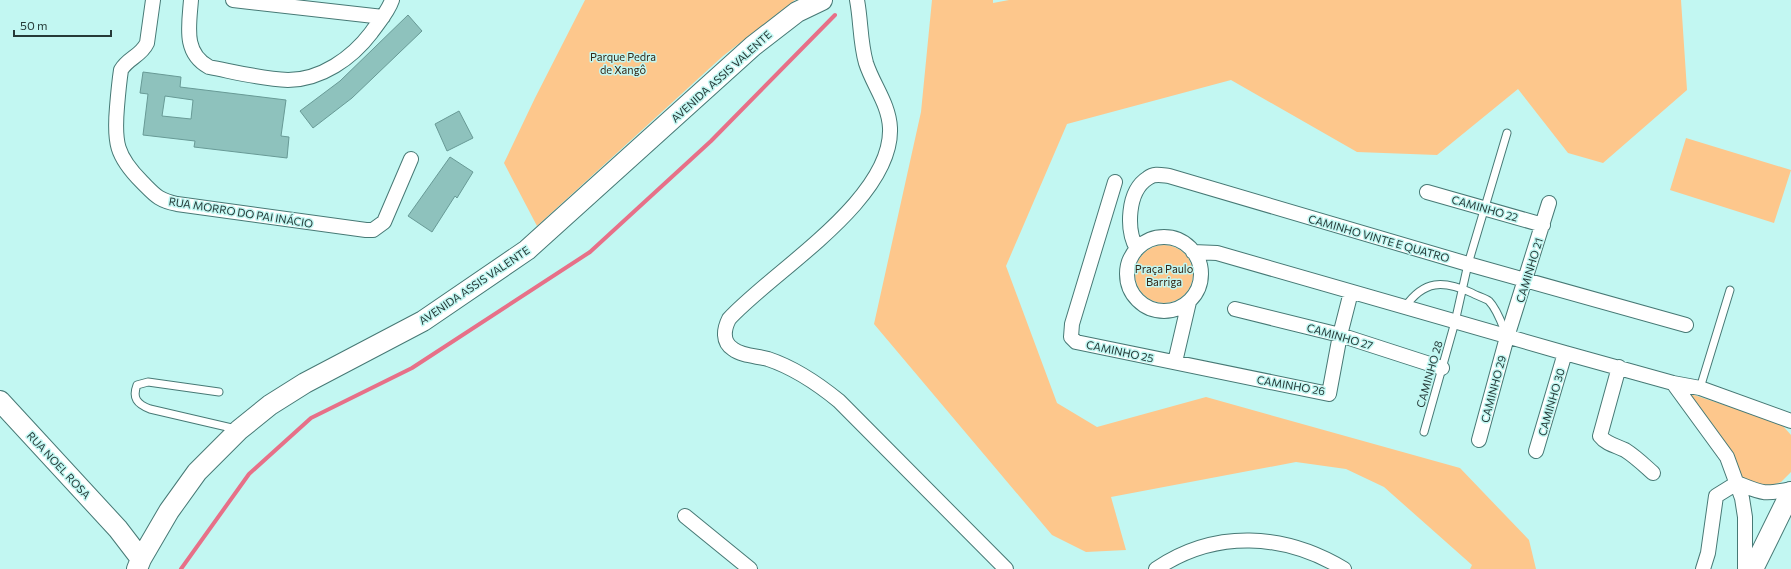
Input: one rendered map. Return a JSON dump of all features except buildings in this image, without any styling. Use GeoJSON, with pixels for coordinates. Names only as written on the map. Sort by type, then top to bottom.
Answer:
{"type":"FeatureCollection","features":[{"type":"Feature","properties":{"kind":"main road","name":"AVENIDA ASSIS VALENTE"},"geometry":{"type":"LineString","coordinates":[[139,564],[169,511],[197,472],[239,430],[270,405],[305,383],[423,321],[527,250],[752,46],[797,12],[822,0]]}},
{"type":"Feature","properties":{"kind":"main road","name":"RUA NOEL ROSA"},"geometry":{"type":"LineString","coordinates":[[0,401],[118,529],[139,564]]}},
{"type":"Feature","properties":{"kind":"main road"},"geometry":{"type":"LineString","coordinates":[[1753,569],[1791,490]]}},
{"type":"Feature","properties":{"kind":"main road","name":"RUA NOEL ROSA"},"geometry":{"type":"LineString","coordinates":[[118,529],[152,540]]}},
{"type":"Feature","properties":{"kind":"street","name":"RUA MORRO DO PAI INÁCIO"},"geometry":{"type":"LineString","coordinates":[[153,0],[148,43],[145,49],[125,63],[121,70],[115,130],[119,151],[123,160],[129,169],[159,199],[177,204],[373,230],[384,222],[411,160]]}},
{"type":"Feature","properties":{"kind":"street"},"geometry":{"type":"LineString","coordinates":[[191,0],[189,33],[191,47],[199,62],[209,67],[288,80],[310,76],[330,68],[349,57],[362,44],[383,17],[392,0]]}},
{"type":"Feature","properties":{"kind":"street"},"geometry":{"type":"LineString","coordinates":[[232,0],[383,17]]}},
{"type":"Feature","properties":{"kind":"street"},"geometry":{"type":"LineString","coordinates":[[857,0],[866,63],[888,112],[890,129],[888,148],[884,161],[875,177],[846,213],[826,234],[729,319],[724,329],[726,342],[732,349],[787,366],[804,375],[833,396],[1006,569]]}},
{"type":"Feature","properties":{"kind":"street","name":"CAMINHO VINTE E QUATRO"},"geometry":{"type":"LineString","coordinates":[[1137,249],[1132,241],[1130,229],[1132,204],[1136,192],[1141,184],[1148,177],[1158,174],[1468,264],[1686,325]]}},
{"type":"Feature","properties":{"kind":"street","name":"CAMINHO 25"},"geometry":{"type":"LineString","coordinates":[[1115,182],[1072,324],[1071,337],[1072,340],[1085,344],[1175,362]]}},
{"type":"Feature","properties":{"kind":"street","name":"CAMINHO 22"},"geometry":{"type":"LineString","coordinates":[[1427,192],[1543,225]]}},
{"type":"Feature","properties":{"kind":"street","name":"CAMINHO 21"},"geometry":{"type":"LineString","coordinates":[[1507,337],[1549,203]]}},
{"type":"Feature","properties":{"kind":"street"},"geometry":{"type":"LineString","coordinates":[[1175,362],[1189,302],[1199,283],[1200,272],[1198,262],[1193,252],[1184,244],[1172,238],[1160,238],[1147,241],[1137,249],[1129,261],[1127,276],[1128,284],[1135,297],[1146,307],[1160,311],[1175,309],[1189,302]]}},
{"type":"Feature","properties":{"kind":"street"},"geometry":{"type":"LineString","coordinates":[[1193,252],[1216,253],[1507,337],[1673,383],[1700,388],[1791,421]]}},
{"type":"Feature","properties":{"kind":"street","name":"CAMINHO 26"},"geometry":{"type":"LineString","coordinates":[[1175,362],[1329,394],[1340,334],[1351,292]]}},
{"type":"Feature","properties":{"kind":"street","name":"CAMINHO 27"},"geometry":{"type":"LineString","coordinates":[[1235,309],[1340,334],[1442,368]]}},
{"type":"Feature","properties":{"kind":"street","name":"CAMINHO 29"},"geometry":{"type":"LineString","coordinates":[[1479,440],[1507,337]]}},
{"type":"Feature","properties":{"kind":"street","name":"CAMINHO 30"},"geometry":{"type":"LineString","coordinates":[[1536,451],[1565,353]]}},
{"type":"Feature","properties":{"kind":"street"},"geometry":{"type":"LineString","coordinates":[[1618,367],[1600,436],[1604,440],[1624,449],[1653,473]]}},
{"type":"Feature","properties":{"kind":"street"},"geometry":{"type":"LineString","coordinates":[[1673,383],[1727,458],[1737,483],[1742,498],[1745,517],[1745,569]]}},
{"type":"Feature","properties":{"kind":"street"},"geometry":{"type":"LineString","coordinates":[[1737,483],[1759,492],[1772,494],[1791,490]]}},
{"type":"Feature","properties":{"kind":"street"},"geometry":{"type":"LineString","coordinates":[[1703,569],[1708,553],[1716,496],[1737,483]]}},
{"type":"Feature","properties":{"kind":"street"},"geometry":{"type":"LineString","coordinates":[[685,516],[750,569]]}},
{"type":"Feature","properties":{"kind":"street"},"geometry":{"type":"LineString","coordinates":[[1156,569],[1181,555],[1206,546],[1234,540],[1262,540],[1296,546],[1325,558],[1344,569]]}},
{"type":"Feature","properties":{"kind":"lane","name":"CAMINHO 28"},"geometry":{"type":"LineString","coordinates":[[1424,432],[1455,322],[1468,264],[1507,134]]}},
{"type":"Feature","properties":{"kind":"lane"},"geometry":{"type":"LineString","coordinates":[[1405,307],[1412,297],[1421,289],[1435,283],[1462,288],[1489,301],[1499,318],[1507,337]]}},
{"type":"Feature","properties":{"kind":"lane"},"geometry":{"type":"LineString","coordinates":[[1700,388],[1730,290]]}},
{"type":"Feature","properties":{"kind":"lane"},"geometry":{"type":"LineString","coordinates":[[219,392],[148,382],[137,385],[134,392],[138,403],[150,409],[239,430]]}},
{"type":"Feature","properties":{"kind":"green space","name":"Parque Pedra de Xangô"},"geometry":{"type":"Polygon","coordinates":[[[585,0],[795,0],[723,56],[537,226],[504,163],[585,0]]]}},
{"type":"Feature","properties":{"kind":"green space"},"geometry":{"type":"Polygon","coordinates":[[[932,0],[993,0],[993,3],[1009,0],[1681,0],[1687,90],[1603,163],[1568,153],[1518,89],[1437,155],[1357,152],[1231,80],[1067,124],[1006,266],[1057,403],[1097,427],[1206,397],[1460,468],[1529,540],[1536,569],[1470,569],[1472,565],[1384,487],[1346,469],[1296,462],[1111,497],[1126,550],[1086,552],[1052,535],[874,324],[921,112],[932,0]]]}},
{"type":"Feature","properties":{"kind":"green space"},"geometry":{"type":"Polygon","coordinates":[[[1686,138],[1791,170],[1774,223],[1670,190],[1686,138]]]}},
{"type":"Feature","properties":{"kind":"green space","name":"Praça Paulo Barriga"},"geometry":{"type":"Polygon","coordinates":[[[1158,245],[1170,245],[1185,253],[1193,268],[1193,280],[1185,295],[1170,303],[1158,303],[1143,295],[1135,280],[1135,268],[1143,253],[1158,245]]]}},
{"type":"Feature","properties":{"kind":"green space"},"geometry":{"type":"Polygon","coordinates":[[[1691,394],[1773,421],[1783,426],[1791,435],[1791,472],[1781,482],[1770,486],[1759,487],[1740,477],[1716,429],[1688,398],[1691,394]]]}},
{"type":"Feature","properties":{"kind":"waterway"},"geometry":{"type":"LineString","coordinates":[[181,569],[249,474],[311,418],[412,368],[590,252],[711,141],[835,15]]}}]}
